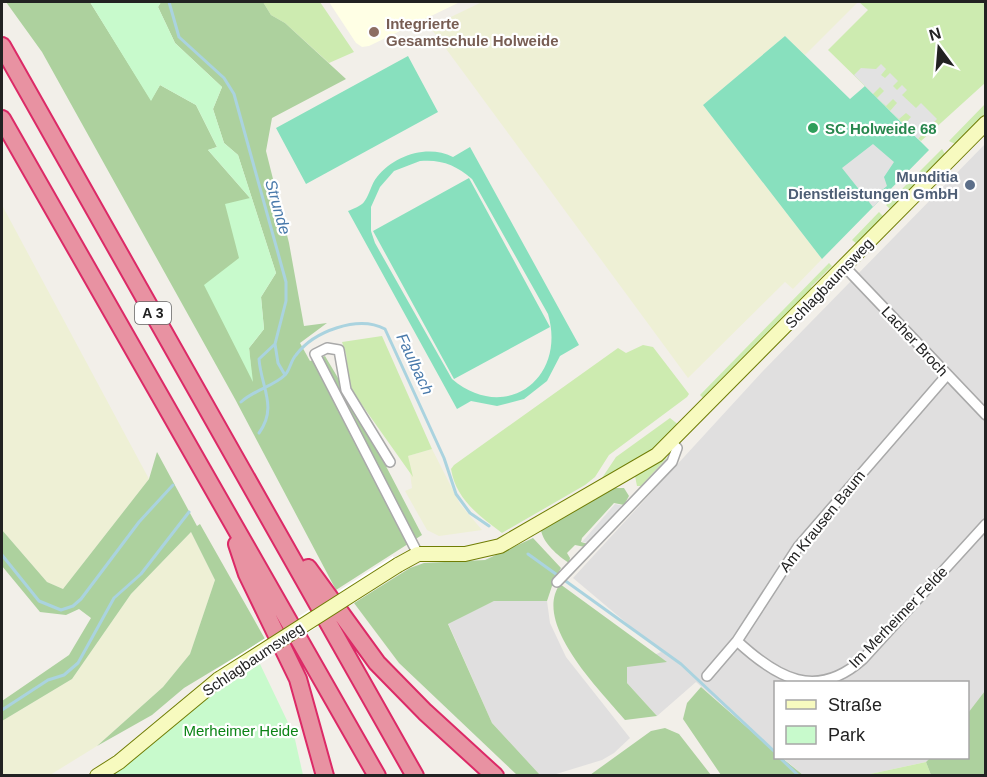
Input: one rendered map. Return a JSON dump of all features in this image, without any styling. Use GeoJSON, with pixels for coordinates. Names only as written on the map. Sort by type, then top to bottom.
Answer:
{"type":"FeatureCollection","features":[{"type":"Feature","properties":{"kind":"highway","name":"A 3"},"geometry":{"type":"LineString","coordinates":[[2,46],[415,776]]}},
{"type":"Feature","properties":{"kind":"highway","name":"A 3"},"geometry":{"type":"LineString","coordinates":[[2,120],[377,776]]}},
{"type":"Feature","properties":{"kind":"highway"},"geometry":{"type":"LineString","coordinates":[[265,509],[377,663],[425,712],[495,776]]}},
{"type":"Feature","properties":{"kind":"highway"},"geometry":{"type":"LineString","coordinates":[[229,514],[247,574],[298,679],[325,776]]}},
{"type":"Feature","properties":{"kind":"main road","name":"Schlagbaumsweg"},"geometry":{"type":"LineString","coordinates":[[97,776],[119,762],[219,679],[398,565],[418,554],[465,554],[500,546],[640,466],[671,442],[986,123]]}},
{"type":"Feature","properties":{"kind":"street","name":"Lacher Broch"},"geometry":{"type":"LineString","coordinates":[[844,266],[984,412]]}},
{"type":"Feature","properties":{"kind":"street"},"geometry":{"type":"LineString","coordinates":[[390,462],[346,390],[339,350],[327,348],[315,354],[418,554]]}},
{"type":"Feature","properties":{"kind":"street","name":"Am Krausen Baum"},"geometry":{"type":"LineString","coordinates":[[707,676],[737,641],[798,547],[947,375]]}},
{"type":"Feature","properties":{"kind":"street"},"geometry":{"type":"LineString","coordinates":[[560,579],[672,462],[677,454],[677,448],[671,442]]}},
{"type":"Feature","properties":{"kind":"street","name":"Im Merheimer Felde"},"geometry":{"type":"LineString","coordinates":[[810,681],[838,676],[862,658],[986,524]]}},
{"type":"Feature","properties":{"kind":"street","name":"Im Merheimer Felde"},"geometry":{"type":"LineString","coordinates":[[737,641],[774,671],[789,679],[800,681]]}},
{"type":"Feature","properties":{"kind":"shaded area","name":"Integrierte Gesamtschule Holweide"},"geometry":{"type":"Polygon","coordinates":[[[329,2],[460,2],[369,46],[362,47],[356,43],[329,2]]]}},
{"type":"Feature","properties":{"kind":"shaded area"},"geometry":{"type":"Polygon","coordinates":[[[482,2],[858,2],[805,55],[785,36],[703,105],[822,259],[793,289],[785,282],[688,378],[430,27],[482,2]]]}},
{"type":"Feature","properties":{"kind":"shaded area"},"geometry":{"type":"Polygon","coordinates":[[[881,64],[886,69],[881,75],[885,78],[890,73],[898,81],[893,86],[897,90],[902,85],[907,90],[902,95],[916,108],[921,103],[937,119],[918,139],[904,125],[911,117],[906,113],[899,119],[890,111],[897,103],[893,99],[886,106],[877,98],[884,91],[880,87],[873,94],[854,75],[861,68],[876,69],[881,64]]]}},
{"type":"Feature","properties":{"kind":"shaded area"},"geometry":{"type":"Polygon","coordinates":[[[873,144],[894,162],[884,177],[887,186],[881,191],[881,199],[873,207],[842,168],[873,144]]]}},
{"type":"Feature","properties":{"kind":"shaded area"},"geometry":{"type":"Polygon","coordinates":[[[985,144],[986,691],[969,712],[969,681],[774,681],[774,750],[696,682],[657,716],[627,683],[627,667],[661,652],[573,578],[762,372],[985,144]]]}},
{"type":"Feature","properties":{"kind":"shaded area"},"geometry":{"type":"Polygon","coordinates":[[[2,205],[149,479],[63,589],[47,582],[2,530],[2,205]]]}},
{"type":"Feature","properties":{"kind":"shaded area"},"geometry":{"type":"Polygon","coordinates":[[[432,449],[460,504],[482,530],[439,536],[427,530],[405,491],[412,488],[408,456],[432,449]]]}},
{"type":"Feature","properties":{"kind":"shaded area"},"geometry":{"type":"Polygon","coordinates":[[[615,504],[624,506],[589,543],[582,542],[615,504]]]}},
{"type":"Feature","properties":{"kind":"shaded area"},"geometry":{"type":"Polygon","coordinates":[[[191,532],[215,580],[190,654],[163,687],[97,746],[50,775],[2,775],[2,721],[72,679],[131,594],[191,532]]]}},
{"type":"Feature","properties":{"kind":"shaded area"},"geometry":{"type":"Polygon","coordinates":[[[494,601],[547,601],[550,623],[566,657],[630,738],[614,753],[602,760],[553,775],[540,775],[492,723],[448,623],[494,601]]]}},
{"type":"Feature","properties":{"kind":"shaded area"},"geometry":{"type":"Polygon","coordinates":[[[784,759],[929,759],[926,762],[861,776],[803,775],[784,759]]]}},
{"type":"Feature","properties":{"kind":"green space"},"geometry":{"type":"Polygon","coordinates":[[[6,2],[90,2],[151,100],[160,85],[196,105],[217,147],[208,150],[250,198],[239,258],[252,380],[249,348],[264,329],[261,297],[276,273],[238,155],[224,143],[213,109],[222,87],[175,43],[158,7],[161,2],[263,2],[271,15],[285,23],[346,79],[272,118],[266,151],[289,243],[304,326],[327,323],[300,343],[310,361],[325,356],[354,405],[422,535],[336,590],[235,399],[42,52],[6,2]]]}},
{"type":"Feature","properties":{"kind":"green space"},"geometry":{"type":"Polygon","coordinates":[[[90,2],[161,2],[158,7],[175,43],[222,87],[213,109],[224,143],[238,155],[276,273],[261,297],[264,329],[249,348],[253,382],[204,285],[239,258],[225,204],[250,198],[208,150],[217,147],[196,105],[160,85],[151,101],[90,2]]]}},
{"type":"Feature","properties":{"kind":"green space"},"geometry":{"type":"Polygon","coordinates":[[[263,2],[320,2],[354,52],[329,63],[285,23],[271,15],[263,2]]]}},
{"type":"Feature","properties":{"kind":"green space"},"geometry":{"type":"Polygon","coordinates":[[[859,2],[985,2],[985,83],[921,141],[828,50],[868,10],[859,2]]]}},
{"type":"Feature","properties":{"kind":"green space","name":"SC Holweide 68"},"geometry":{"type":"Polygon","coordinates":[[[785,36],[850,99],[865,86],[929,150],[822,259],[703,105],[785,36]]]}},
{"type":"Feature","properties":{"kind":"green space"},"geometry":{"type":"Polygon","coordinates":[[[408,56],[438,112],[306,184],[276,128],[408,56]]]}},
{"type":"Feature","properties":{"kind":"green space"},"geometry":{"type":"Polygon","coordinates":[[[985,104],[985,116],[957,145],[949,141],[985,104]]]}},
{"type":"Feature","properties":{"kind":"green space"},"geometry":{"type":"Polygon","coordinates":[[[470,147],[579,345],[560,356],[547,381],[524,399],[497,406],[471,401],[457,409],[348,211],[363,203],[377,177],[392,163],[422,152],[443,153],[453,157],[470,147]],[[420,161],[394,171],[380,187],[371,207],[371,231],[375,243],[452,379],[472,392],[492,397],[511,395],[527,388],[540,375],[548,358],[552,337],[548,314],[472,179],[448,164],[420,161]]]}},
{"type":"Feature","properties":{"kind":"green space"},"geometry":{"type":"Polygon","coordinates":[[[942,149],[946,156],[892,211],[886,205],[942,149]]]}},
{"type":"Feature","properties":{"kind":"green space"},"geometry":{"type":"Polygon","coordinates":[[[469,178],[550,327],[454,379],[373,231],[469,178]]]}},
{"type":"Feature","properties":{"kind":"green space"},"geometry":{"type":"Polygon","coordinates":[[[879,212],[885,218],[857,244],[852,240],[879,212]]]}},
{"type":"Feature","properties":{"kind":"green space"},"geometry":{"type":"Polygon","coordinates":[[[829,263],[832,266],[811,287],[814,290],[704,399],[700,395],[829,263]]]}},
{"type":"Feature","properties":{"kind":"green space"},"geometry":{"type":"Polygon","coordinates":[[[382,336],[432,449],[408,456],[413,477],[350,388],[346,354],[342,342],[382,336]]]}},
{"type":"Feature","properties":{"kind":"green space"},"geometry":{"type":"Polygon","coordinates":[[[643,345],[653,347],[689,394],[687,397],[609,455],[595,477],[585,485],[502,533],[469,505],[454,480],[451,469],[454,465],[618,348],[626,353],[643,345]]]}},
{"type":"Feature","properties":{"kind":"green space"},"geometry":{"type":"Polygon","coordinates":[[[670,418],[680,426],[671,435],[642,457],[600,481],[616,457],[670,418]]]}},
{"type":"Feature","properties":{"kind":"green space"},"geometry":{"type":"Polygon","coordinates":[[[157,452],[197,526],[200,524],[265,639],[184,688],[152,715],[97,746],[163,687],[190,654],[215,580],[191,532],[131,594],[72,679],[2,721],[2,701],[69,655],[91,618],[79,609],[66,615],[40,612],[2,566],[2,530],[47,582],[63,589],[149,479],[157,452]]]}},
{"type":"Feature","properties":{"kind":"green space"},"geometry":{"type":"Polygon","coordinates":[[[665,456],[667,458],[641,486],[637,486],[635,476],[665,456]]]}},
{"type":"Feature","properties":{"kind":"green space"},"geometry":{"type":"Polygon","coordinates":[[[615,488],[624,488],[629,496],[624,505],[614,503],[582,538],[581,542],[588,544],[585,547],[575,545],[567,553],[570,558],[569,563],[548,544],[541,530],[615,488]]]}},
{"type":"Feature","properties":{"kind":"green space"},"geometry":{"type":"Polygon","coordinates":[[[533,538],[561,568],[547,601],[494,601],[448,624],[492,723],[540,775],[517,775],[399,663],[354,603],[410,568],[424,563],[485,560],[533,538]]]}},
{"type":"Feature","properties":{"kind":"green space"},"geometry":{"type":"Polygon","coordinates":[[[560,584],[667,662],[627,667],[627,683],[657,716],[625,720],[573,656],[562,637],[555,618],[554,600],[560,584]]]}},
{"type":"Feature","properties":{"kind":"green space","name":"Merheimer Heide"},"geometry":{"type":"Polygon","coordinates":[[[260,664],[294,735],[303,775],[108,776],[150,746],[190,708],[260,664]]]}},
{"type":"Feature","properties":{"kind":"green space"},"geometry":{"type":"Polygon","coordinates":[[[701,687],[774,751],[774,759],[783,759],[803,775],[721,775],[683,719],[687,703],[701,687]]]}},
{"type":"Feature","properties":{"kind":"green space"},"geometry":{"type":"Polygon","coordinates":[[[985,691],[985,775],[931,775],[926,762],[929,759],[969,759],[969,712],[985,691]]]}},
{"type":"Feature","properties":{"kind":"green space"},"geometry":{"type":"Polygon","coordinates":[[[665,728],[679,734],[711,775],[590,775],[651,731],[665,728]]]}},
{"type":"Feature","properties":{"kind":"green space"},"geometry":{"type":"Polygon","coordinates":[[[926,762],[931,775],[861,776],[926,762]]]}},
{"type":"Feature","properties":{"kind":"pier"},"geometry":{"type":"Polygon","coordinates":[[[393,556],[402,572],[224,687],[214,671],[393,556]]]}},
{"type":"Feature","properties":{"kind":"waterway","name":"Strunde"},"geometry":{"type":"LineString","coordinates":[[169,2],[179,37],[224,78],[234,94],[286,282],[286,301],[275,344],[259,359],[268,406],[265,424],[259,433]]}},
{"type":"Feature","properties":{"kind":"waterway","name":"Faulbach"},"geometry":{"type":"LineString","coordinates":[[241,402],[280,379],[287,373],[294,357],[304,346],[325,333],[337,328],[362,324],[385,329],[444,458],[456,494],[470,513],[489,526]]}},
{"type":"Feature","properties":{"kind":"waterway"},"geometry":{"type":"LineString","coordinates":[[275,344],[278,363],[285,375]]}},
{"type":"Feature","properties":{"kind":"waterway","name":"Faulbach"},"geometry":{"type":"LineString","coordinates":[[2,555],[39,601],[61,610],[73,606],[81,599],[139,522],[173,485]]}},
{"type":"Feature","properties":{"kind":"waterway","name":"Strunde"},"geometry":{"type":"LineString","coordinates":[[2,710],[48,680],[64,675],[78,663],[114,598],[141,574],[189,512]]}},
{"type":"Feature","properties":{"kind":"waterway","name":"Faulbach"},"geometry":{"type":"LineString","coordinates":[[528,554],[681,664],[774,751]]}},
{"type":"Feature","properties":{"kind":"waterway","name":"Faulbach"},"geometry":{"type":"LineString","coordinates":[[781,759],[799,776]]}},
{"type":"Feature","properties":{"kind":"place","name":"Integrierte Gesamtschule Holweide"},"geometry":{"type":"Point","coordinates":[374,32]}},
{"type":"Feature","properties":{"kind":"place","name":"SC Holweide 68"},"geometry":{"type":"Point","coordinates":[813,128]}},
{"type":"Feature","properties":{"kind":"place","name":"Munditia Dienstleistungen GmbH"},"geometry":{"type":"Point","coordinates":[970,185]}}]}
